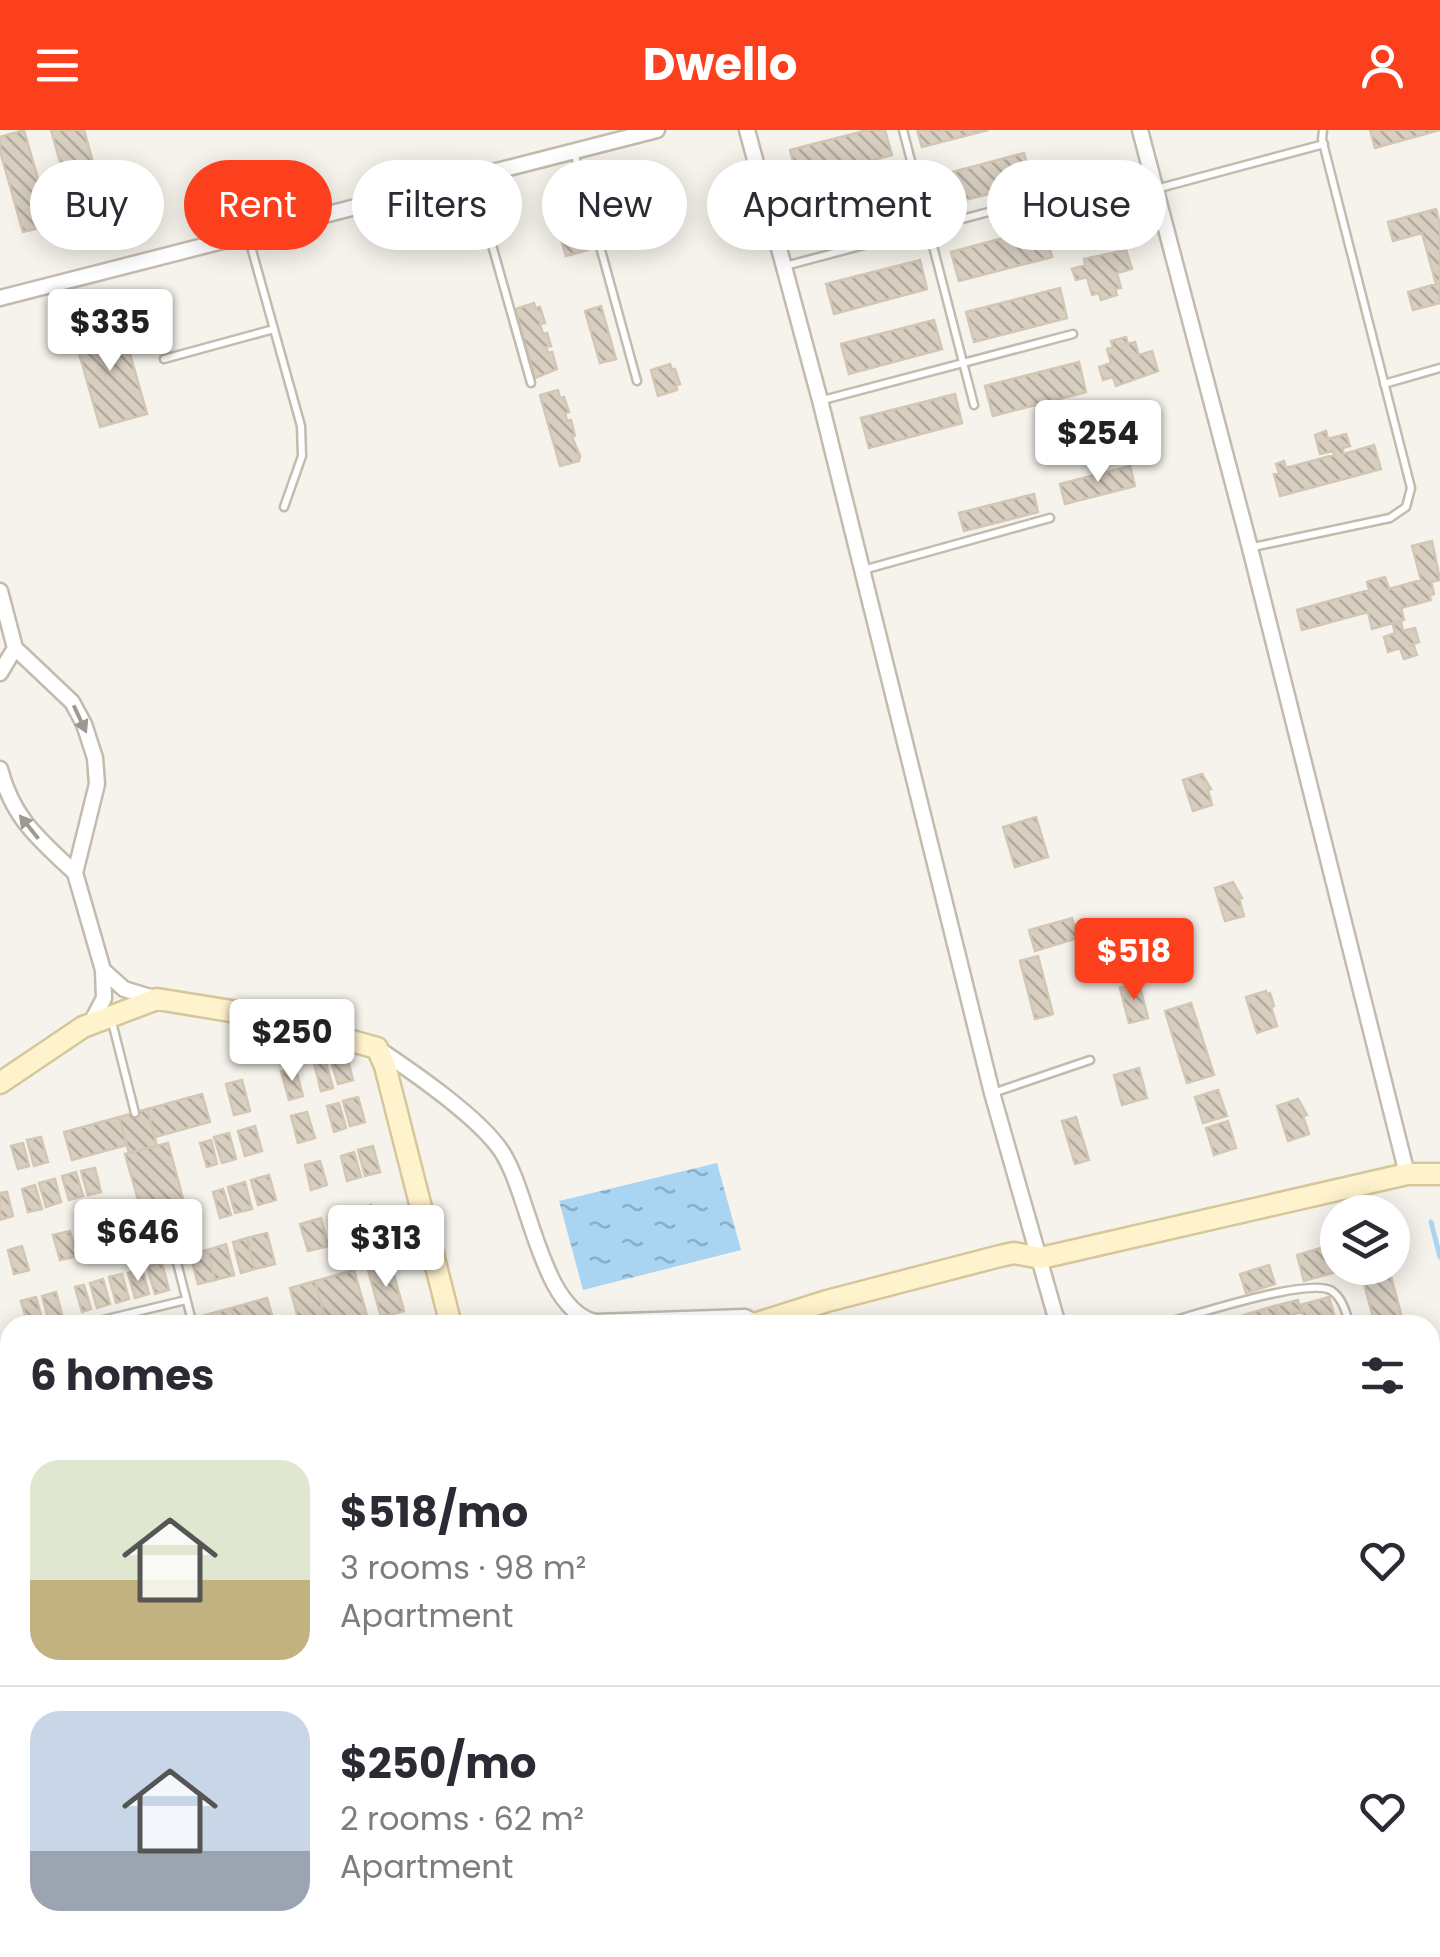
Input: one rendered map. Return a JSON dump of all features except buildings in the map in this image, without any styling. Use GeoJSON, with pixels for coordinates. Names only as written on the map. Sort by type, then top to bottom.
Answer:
{"type":"FeatureCollection","features":[{"type":"Feature","properties":{"kind":"street"},"geometry":{"type":"LineString","coordinates":[[522,165],[657,130]]}},
{"type":"Feature","properties":{"kind":"street"},"geometry":{"type":"LineString","coordinates":[[747,130],[820,400],[992,1093],[1055,1315]]}},
{"type":"Feature","properties":{"kind":"street"},"geometry":{"type":"LineString","coordinates":[[1140,130],[1148,160]]}},
{"type":"Feature","properties":{"kind":"street"},"geometry":{"type":"LineString","coordinates":[[1166,231],[1407,1174]]}},
{"type":"Feature","properties":{"kind":"street"},"geometry":{"type":"LineString","coordinates":[[0,298],[192,250]]}},
{"type":"Feature","properties":{"kind":"street"},"geometry":{"type":"LineString","coordinates":[[0,591],[15,648],[72,702],[95,758],[97,784],[75,873],[103,970],[101,1019]]}},
{"type":"Feature","properties":{"kind":"street"},"geometry":{"type":"LineString","coordinates":[[0,672],[15,648]]}},
{"type":"Feature","properties":{"kind":"street"},"geometry":{"type":"LineString","coordinates":[[0,769],[13,806],[27,829],[75,873]]}},
{"type":"Feature","properties":{"kind":"street"},"geometry":{"type":"LineString","coordinates":[[103,970],[124,989],[157,1000],[262,1016],[377,1048],[463,1114],[500,1149],[557,1288],[577,1315]]}},
{"type":"Feature","properties":{"kind":"street"},"geometry":{"type":"LineString","coordinates":[[0,1083],[101,1019],[157,1000]]}},
{"type":"Feature","properties":{"kind":"street"},"geometry":{"type":"LineString","coordinates":[[377,1048],[385,1066],[448,1315]]}},
{"type":"Feature","properties":{"kind":"street"},"geometry":{"type":"LineString","coordinates":[[786,1315],[1000,1256],[1041,1258],[1407,1174],[1440,1174]]}},
{"type":"Feature","properties":{"kind":"lane"},"geometry":{"type":"LineString","coordinates":[[903,130],[911,160]]}},
{"type":"Feature","properties":{"kind":"lane"},"geometry":{"type":"LineString","coordinates":[[1250,548],[1390,518],[1406,507],[1411,488],[1323,130]]}},
{"type":"Feature","properties":{"kind":"lane"},"geometry":{"type":"LineString","coordinates":[[1166,185],[1324,144]]}},
{"type":"Feature","properties":{"kind":"lane"},"geometry":{"type":"LineString","coordinates":[[574,152],[637,381]]}},
{"type":"Feature","properties":{"kind":"lane"},"geometry":{"type":"LineString","coordinates":[[252,250],[301,426],[302,456],[284,507]]}},
{"type":"Feature","properties":{"kind":"lane"},"geometry":{"type":"LineString","coordinates":[[493,250],[530,383]]}},
{"type":"Feature","properties":{"kind":"lane"},"geometry":{"type":"LineString","coordinates":[[783,266],[844,250]]}},
{"type":"Feature","properties":{"kind":"lane"},"geometry":{"type":"LineString","coordinates":[[934,250],[974,404]]}},
{"type":"Feature","properties":{"kind":"lane"},"geometry":{"type":"LineString","coordinates":[[164,359],[274,330]]}},
{"type":"Feature","properties":{"kind":"lane"},"geometry":{"type":"LineString","coordinates":[[820,400],[1073,334]]}},
{"type":"Feature","properties":{"kind":"lane"},"geometry":{"type":"LineString","coordinates":[[1384,384],[1440,368]]}},
{"type":"Feature","properties":{"kind":"lane"},"geometry":{"type":"LineString","coordinates":[[862,570],[1050,518]]}},
{"type":"Feature","properties":{"kind":"lane"},"geometry":{"type":"LineString","coordinates":[[101,1019],[136,1112]]}},
{"type":"Feature","properties":{"kind":"lane"},"geometry":{"type":"LineString","coordinates":[[992,1093],[1090,1060]]}},
{"type":"Feature","properties":{"kind":"lane"},"geometry":{"type":"LineString","coordinates":[[164,1212],[190,1315]]}},
{"type":"Feature","properties":{"kind":"lane"},"geometry":{"type":"LineString","coordinates":[[1196,1315],[1306,1286],[1332,1291],[1344,1304],[1347,1315]]}},
{"type":"Feature","properties":{"kind":"lane"},"geometry":{"type":"LineString","coordinates":[[124,1315],[186,1300]]}},
{"type":"Feature","properties":{"kind":"water"},"geometry":{"type":"Polygon","coordinates":[[[717,1163],[741,1250],[583,1290],[559,1201],[717,1163]]]}},
{"type":"Feature","properties":{"kind":"waterway"},"geometry":{"type":"LineString","coordinates":[[1431,1222],[1440,1257]]}}]}
